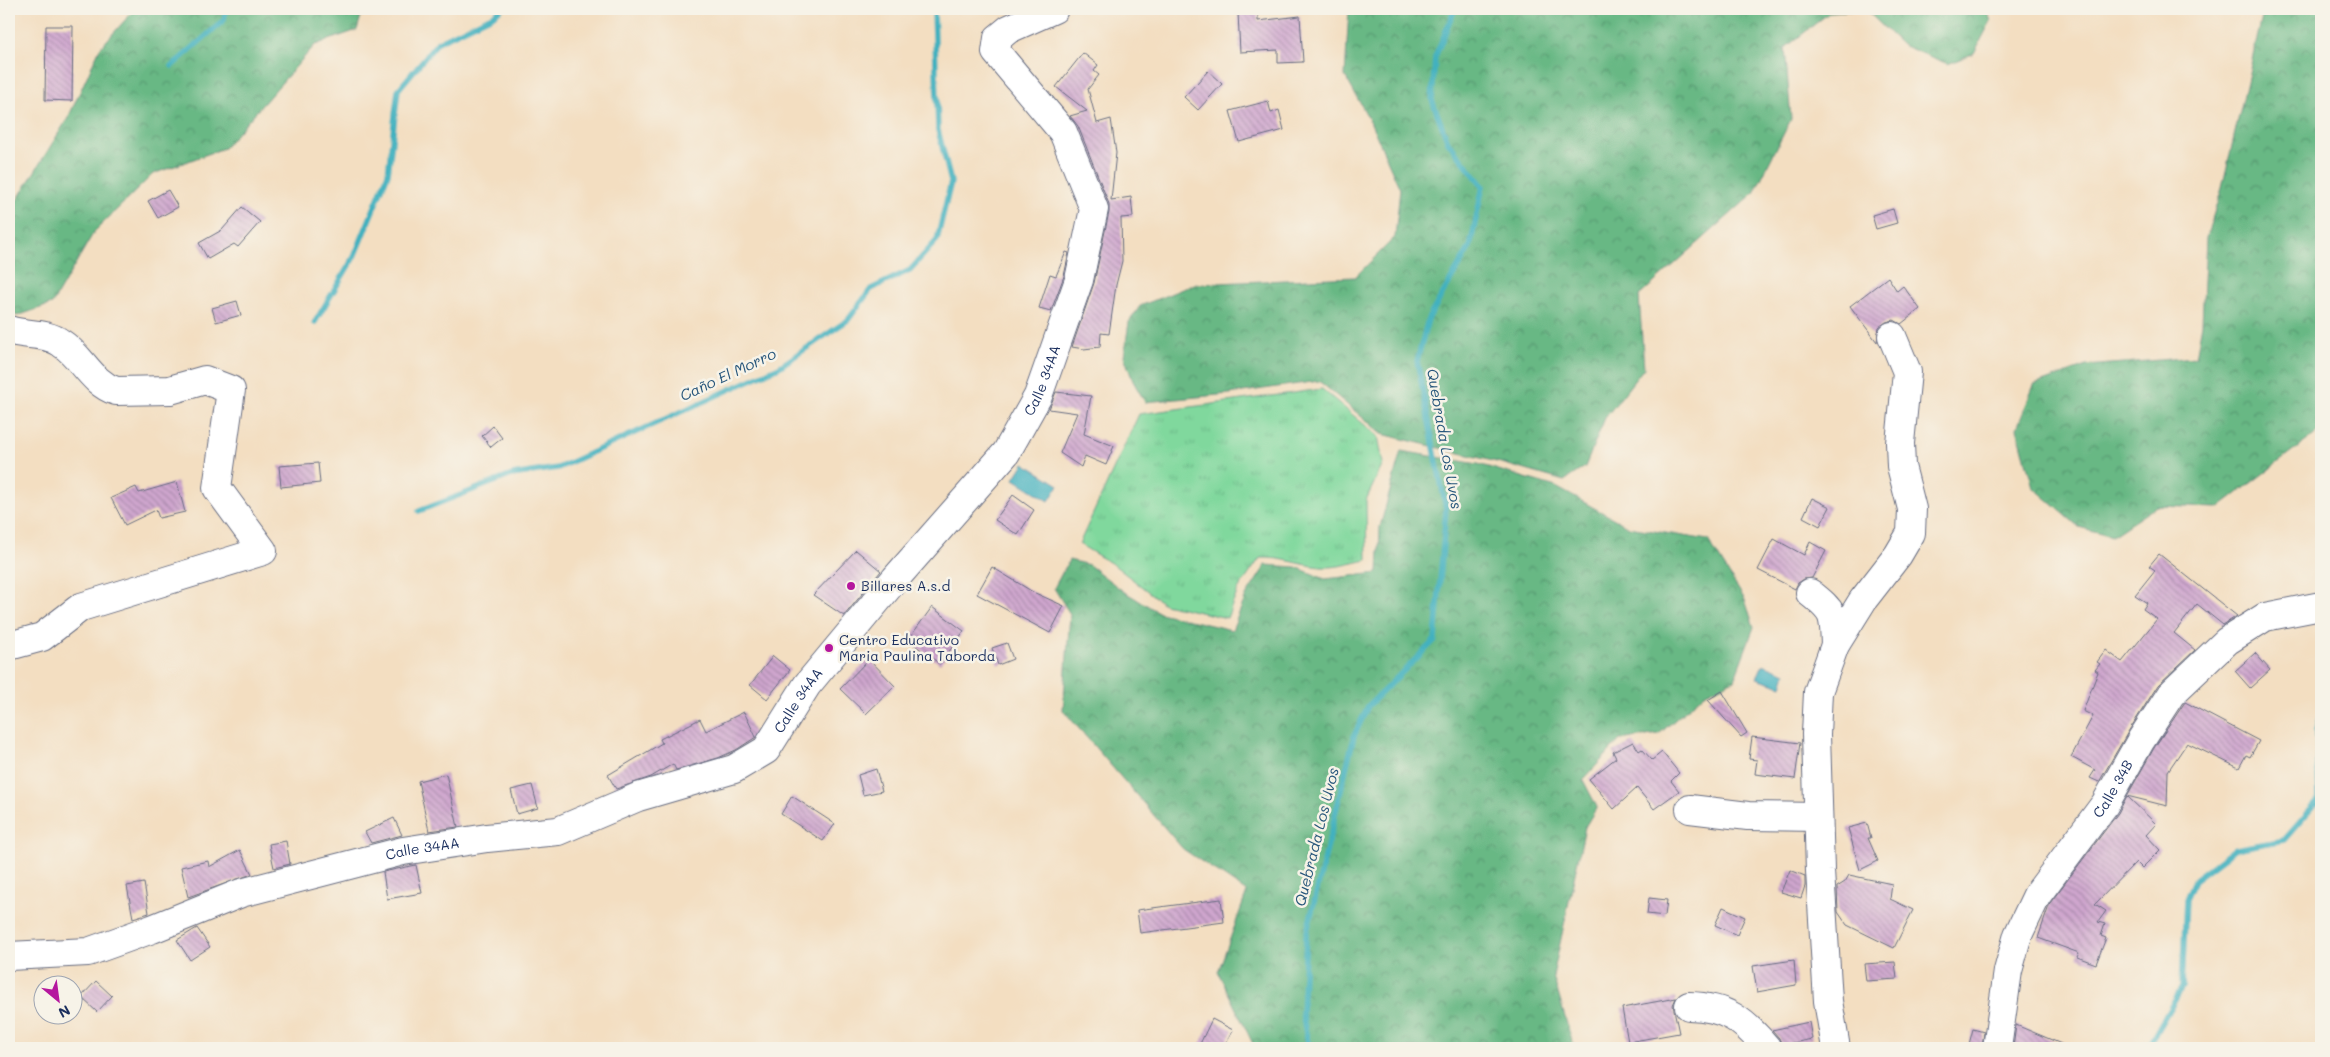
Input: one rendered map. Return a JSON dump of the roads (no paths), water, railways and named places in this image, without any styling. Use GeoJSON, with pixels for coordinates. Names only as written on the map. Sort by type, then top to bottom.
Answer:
{"type":"FeatureCollection","features":[{"type":"Feature","properties":{"kind":"street","name":"Calle 34AA"},"geometry":{"type":"LineString","coordinates":[[9,956],[88,952],[152,929],[240,893],[403,851],[487,838],[558,831],[638,797],[734,769],[766,750],[807,685],[895,579],[1006,453],[1038,396],[1079,280],[1094,209],[1063,132],[996,52],[998,38],[1009,29],[1054,9]]}},
{"type":"Feature","properties":{"kind":"street"},"geometry":{"type":"LineString","coordinates":[[9,330],[57,340],[70,349],[93,376],[108,389],[116,391],[170,390],[205,380],[232,390],[217,488],[263,551],[81,607],[42,637],[9,646]]}},
{"type":"Feature","properties":{"kind":"street"},"geometry":{"type":"LineString","coordinates":[[1836,1048],[1828,1001],[1818,817],[1816,734],[1818,692],[1835,645],[1863,600],[1898,555],[1910,533],[1912,509],[1901,466],[1900,443],[1907,372],[1892,336]]}},
{"type":"Feature","properties":{"kind":"street"},"geometry":{"type":"LineString","coordinates":[[1810,594],[1827,607],[1834,619],[1835,645]]}},
{"type":"Feature","properties":{"kind":"street","name":"Calle 34B"},"geometry":{"type":"LineString","coordinates":[[1997,1048],[2008,972],[2018,935],[2037,895],[2106,804],[2140,740],[2171,694],[2227,641],[2265,617],[2321,606]]}},
{"type":"Feature","properties":{"kind":"street"},"geometry":{"type":"LineString","coordinates":[[1690,809],[1748,816],[1818,817]]}},
{"type":"Feature","properties":{"kind":"street"},"geometry":{"type":"LineString","coordinates":[[1689,1006],[1707,1006],[1732,1015],[1745,1037],[1767,1048]]}},
{"type":"Feature","properties":{"kind":"water"},"geometry":{"type":"Polygon","coordinates":[[[1024,463],[1059,485],[1049,501],[1014,479],[1024,463]]]}},
{"type":"Feature","properties":{"kind":"water"},"geometry":{"type":"Polygon","coordinates":[[[1763,664],[1786,673],[1782,686],[1757,678],[1763,664]]]}},
{"type":"Feature","properties":{"kind":"waterway"},"geometry":{"type":"LineString","coordinates":[[172,66],[224,20],[226,9]]}},
{"type":"Feature","properties":{"kind":"waterway"},"geometry":{"type":"LineString","coordinates":[[315,322],[354,257],[388,174],[398,90],[438,42],[492,16],[501,9]]}},
{"type":"Feature","properties":{"kind":"waterway","name":"Caño El Morro"},"geometry":{"type":"LineString","coordinates":[[419,511],[512,475],[558,468],[779,367],[848,320],[871,289],[910,270],[937,240],[951,182],[938,130],[934,9]]}},
{"type":"Feature","properties":{"kind":"waterway","name":"Quebrada Los Uvos"},"geometry":{"type":"LineString","coordinates":[[1309,1048],[1302,1013],[1306,936],[1354,736],[1368,706],[1435,640],[1446,509],[1417,361],[1428,319],[1470,247],[1483,186],[1448,142],[1432,100],[1435,57],[1455,9]]}},
{"type":"Feature","properties":{"kind":"waterway"},"geometry":{"type":"LineString","coordinates":[[2147,1048],[2182,987],[2186,899],[2194,880],[2235,849],[2284,840],[2319,800],[2317,730],[2321,716]]}},
{"type":"Feature","properties":{"kind":"place","name":"Billares A.s.d"},"geometry":{"type":"Point","coordinates":[851,586]}},
{"type":"Feature","properties":{"kind":"place","name":"Centro Educativo Maria Paulina Taborda"},"geometry":{"type":"Point","coordinates":[829,648]}}]}
